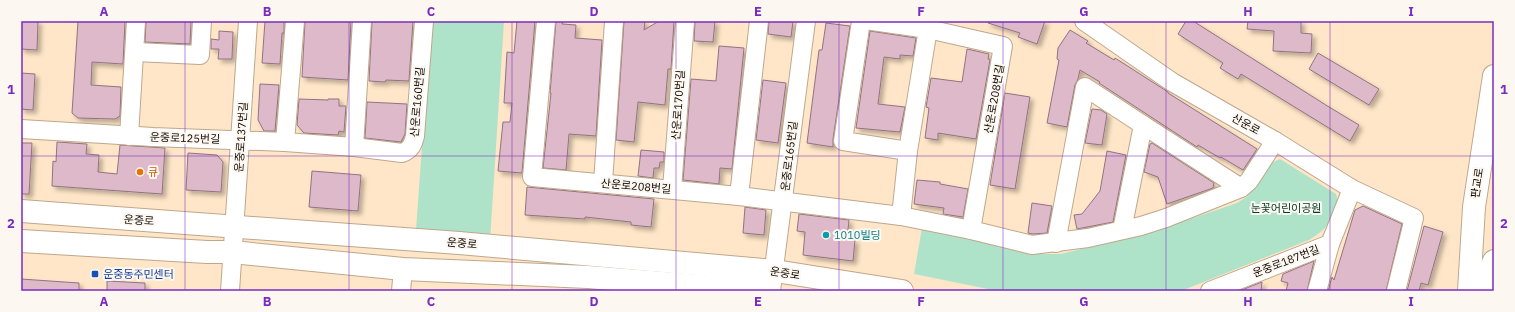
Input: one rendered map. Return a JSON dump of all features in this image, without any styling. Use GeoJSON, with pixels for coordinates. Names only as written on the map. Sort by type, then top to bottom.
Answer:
{"type":"FeatureCollection","features":[{"type":"Feature","properties":{"kind":"main road","name":"판교로"},"geometry":{"type":"LineString","coordinates":[[1469,291],[1474,207],[1494,76]]}},
{"type":"Feature","properties":{"kind":"main road","name":"운중로"},"geometry":{"type":"LineString","coordinates":[[21,211],[459,242],[773,281],[902,291]]}},
{"type":"Feature","properties":{"kind":"main road","name":"운중로"},"geometry":{"type":"LineString","coordinates":[[21,241],[199,252],[232,252],[403,269],[588,277],[763,291]]}},
{"type":"Feature","properties":{"kind":"main road"},"geometry":{"type":"LineString","coordinates":[[1480,291],[1494,261]]}},
{"type":"Feature","properties":{"kind":"street"},"geometry":{"type":"LineString","coordinates":[[129,136],[136,21]]}},
{"type":"Feature","properties":{"kind":"street"},"geometry":{"type":"LineString","coordinates":[[135,52],[200,54],[202,21]]}},
{"type":"Feature","properties":{"kind":"street","name":"운중로137번길"},"geometry":{"type":"LineString","coordinates":[[230,291],[248,21]]}},
{"type":"Feature","properties":{"kind":"street"},"geometry":{"type":"LineString","coordinates":[[285,142],[295,21]]}},
{"type":"Feature","properties":{"kind":"street"},"geometry":{"type":"LineString","coordinates":[[354,147],[362,21]]}},
{"type":"Feature","properties":{"kind":"street","name":"산운로160번길"},"geometry":{"type":"LineString","coordinates":[[241,140],[354,147],[402,153],[407,151],[412,145],[415,136],[424,21]]}},
{"type":"Feature","properties":{"kind":"street","name":"산운로208번길"},"geometry":{"type":"LineString","coordinates":[[546,21],[532,177],[740,196],[901,216],[971,230],[1032,245],[1088,238],[1122,230],[1166,218],[1241,188],[1249,181],[1275,141]]}},
{"type":"Feature","properties":{"kind":"street"},"geometry":{"type":"LineString","coordinates":[[603,183],[614,21]]}},
{"type":"Feature","properties":{"kind":"street","name":"산운로170번길"},"geometry":{"type":"LineString","coordinates":[[672,189],[685,21]]}},
{"type":"Feature","properties":{"kind":"street"},"geometry":{"type":"LineString","coordinates":[[740,196],[759,21]]}},
{"type":"Feature","properties":{"kind":"street","name":"운중로165번길"},"geometry":{"type":"LineString","coordinates":[[773,281],[806,21]]}},
{"type":"Feature","properties":{"kind":"street"},"geometry":{"type":"LineString","coordinates":[[861,21],[843,141],[908,151]]}},
{"type":"Feature","properties":{"kind":"street","name":"산운로208번길"},"geometry":{"type":"LineString","coordinates":[[872,21],[928,29],[1004,46],[971,230]]}},
{"type":"Feature","properties":{"kind":"street","name":"산운로"},"geometry":{"type":"LineString","coordinates":[[1084,21],[1172,82],[1275,141],[1352,189],[1414,218],[1396,291]]}},
{"type":"Feature","properties":{"kind":"street"},"geometry":{"type":"LineString","coordinates":[[901,216],[908,151],[928,29]]}},
{"type":"Feature","properties":{"kind":"street"},"geometry":{"type":"LineString","coordinates":[[1056,243],[1085,87],[1241,188]]}},
{"type":"Feature","properties":{"kind":"street"},"geometry":{"type":"LineString","coordinates":[[1122,230],[1143,125]]}},
{"type":"Feature","properties":{"kind":"street","name":"운중로125번길"},"geometry":{"type":"LineString","coordinates":[[21,129],[129,136],[241,140]]}},
{"type":"Feature","properties":{"kind":"street","name":"운중로187번길"},"geometry":{"type":"LineString","coordinates":[[1210,291],[1330,244],[1352,189]]}},
{"type":"Feature","properties":{"kind":"street"},"geometry":{"type":"LineString","coordinates":[[1317,291],[1330,244]]}},
{"type":"Feature","properties":{"kind":"street"},"geometry":{"type":"LineString","coordinates":[[401,291],[403,269]]}},
{"type":"Feature","properties":{"kind":"green space"},"geometry":{"type":"Polygon","coordinates":[[[431,21],[504,21],[490,241],[416,230],[431,21]]]}},
{"type":"Feature","properties":{"kind":"green space","name":"눈꽃어린이공원"},"geometry":{"type":"Polygon","coordinates":[[[1280,159],[1336,194],[1338,202],[1325,228],[1309,240],[1181,291],[998,291],[914,274],[922,228],[977,238],[1030,254],[1061,254],[1155,231],[1237,203],[1248,196],[1271,163],[1280,159]]]}},
{"type":"Feature","properties":{"kind":"building"},"geometry":{"type":"Polygon","coordinates":[[[21,21],[38,21],[37,50],[21,49],[21,21]]]}},
{"type":"Feature","properties":{"kind":"building"},"geometry":{"type":"Polygon","coordinates":[[[78,21],[125,21],[123,64],[92,62],[91,85],[121,87],[120,116],[115,119],[78,118],[72,113],[78,21]]]}},
{"type":"Feature","properties":{"kind":"building"},"geometry":{"type":"Polygon","coordinates":[[[146,21],[191,21],[190,44],[145,42],[146,21]]]}},
{"type":"Feature","properties":{"kind":"building"},"geometry":{"type":"Polygon","coordinates":[[[265,21],[284,21],[280,64],[262,63],[265,21]]]}},
{"type":"Feature","properties":{"kind":"building"},"geometry":{"type":"Polygon","coordinates":[[[305,21],[351,21],[348,80],[302,77],[305,21]]]}},
{"type":"Feature","properties":{"kind":"building"},"geometry":{"type":"Polygon","coordinates":[[[372,21],[413,21],[409,81],[369,81],[372,21]]]}},
{"type":"Feature","properties":{"kind":"building"},"geometry":{"type":"Polygon","coordinates":[[[517,21],[535,21],[522,173],[498,171],[503,122],[510,122],[512,103],[504,103],[507,52],[514,53],[517,21]]]}},
{"type":"Feature","properties":{"kind":"building"},"geometry":{"type":"Polygon","coordinates":[[[556,21],[563,21],[562,24],[576,25],[575,38],[602,40],[596,136],[569,134],[566,170],[543,168],[551,93],[556,21]]]}},
{"type":"Feature","properties":{"kind":"building"},"geometry":{"type":"Polygon","coordinates":[[[624,21],[645,21],[644,30],[659,21],[674,21],[671,69],[668,69],[665,105],[638,102],[634,142],[616,140],[624,21]]]}},
{"type":"Feature","properties":{"kind":"building"},"geometry":{"type":"Polygon","coordinates":[[[695,21],[715,21],[713,42],[694,41],[695,21]]]}},
{"type":"Feature","properties":{"kind":"building"},"geometry":{"type":"Polygon","coordinates":[[[769,21],[793,21],[791,37],[768,34],[769,21]]]}},
{"type":"Feature","properties":{"kind":"building"},"geometry":{"type":"Polygon","coordinates":[[[988,21],[1045,21],[1037,44],[1018,37],[1020,33],[988,23],[988,21]]]}},
{"type":"Feature","properties":{"kind":"building"},"geometry":{"type":"Polygon","coordinates":[[[1186,21],[1193,21],[1359,125],[1350,141],[1241,74],[1238,79],[1220,68],[1223,63],[1178,34],[1186,21]]]}},
{"type":"Feature","properties":{"kind":"building"},"geometry":{"type":"Polygon","coordinates":[[[1248,21],[1301,21],[1301,33],[1312,34],[1311,53],[1273,51],[1274,31],[1247,29],[1248,21]]]}},
{"type":"Feature","properties":{"kind":"building"},"geometry":{"type":"Polygon","coordinates":[[[826,23],[850,26],[833,147],[807,143],[819,50],[822,50],[826,23]]]}},
{"type":"Feature","properties":{"kind":"building"},"geometry":{"type":"Polygon","coordinates":[[[1070,30],[1088,41],[1086,43],[1114,60],[1115,58],[1257,149],[1243,170],[1198,145],[1197,147],[1080,70],[1075,85],[1067,127],[1047,123],[1059,60],[1057,59],[1058,48],[1070,30]]]}},
{"type":"Feature","properties":{"kind":"building"},"geometry":{"type":"Polygon","coordinates":[[[219,31],[233,32],[232,59],[218,59],[219,49],[211,49],[211,39],[219,40],[219,31]]]}},
{"type":"Feature","properties":{"kind":"building"},"geometry":{"type":"Polygon","coordinates":[[[870,31],[916,38],[913,56],[900,55],[900,59],[884,57],[878,104],[905,107],[900,132],[856,128],[870,31]]]}},
{"type":"Feature","properties":{"kind":"building"},"geometry":{"type":"Polygon","coordinates":[[[719,46],[744,48],[732,169],[720,168],[719,184],[683,180],[691,79],[716,81],[719,46]]]}},
{"type":"Feature","properties":{"kind":"building"},"geometry":{"type":"Polygon","coordinates":[[[967,49],[989,54],[988,59],[990,60],[976,139],[938,133],[938,140],[925,138],[929,108],[926,107],[931,78],[962,82],[967,49]]]}},
{"type":"Feature","properties":{"kind":"building"},"geometry":{"type":"Polygon","coordinates":[[[1318,53],[1379,89],[1369,105],[1309,69],[1318,53]]]}},
{"type":"Feature","properties":{"kind":"building"},"geometry":{"type":"Polygon","coordinates":[[[21,73],[35,74],[33,110],[21,109],[21,73]]]}},
{"type":"Feature","properties":{"kind":"building"},"geometry":{"type":"Polygon","coordinates":[[[763,80],[786,83],[778,143],[756,140],[763,80]]]}},
{"type":"Feature","properties":{"kind":"building"},"geometry":{"type":"Polygon","coordinates":[[[260,84],[279,85],[275,131],[264,131],[258,120],[260,84]]]}},
{"type":"Feature","properties":{"kind":"building"},"geometry":{"type":"Polygon","coordinates":[[[1005,93],[1030,97],[1015,189],[990,185],[1005,93]]]}},
{"type":"Feature","properties":{"kind":"building"},"geometry":{"type":"Polygon","coordinates":[[[299,99],[339,99],[339,106],[346,106],[344,132],[339,131],[338,135],[304,133],[297,125],[299,99]]]}},
{"type":"Feature","properties":{"kind":"building"},"geometry":{"type":"Polygon","coordinates":[[[367,102],[407,104],[405,134],[401,142],[365,138],[367,102]]]}},
{"type":"Feature","properties":{"kind":"building"},"geometry":{"type":"Polygon","coordinates":[[[1092,109],[1101,110],[1107,114],[1102,145],[1085,143],[1092,109]]]}},
{"type":"Feature","properties":{"kind":"building"},"geometry":{"type":"Polygon","coordinates":[[[57,142],[87,144],[86,154],[99,155],[98,172],[117,174],[120,145],[165,148],[162,194],[52,186],[53,161],[56,162],[57,142]]]}},
{"type":"Feature","properties":{"kind":"building"},"geometry":{"type":"Polygon","coordinates":[[[21,143],[32,143],[29,194],[21,194],[21,143]]]}},
{"type":"Feature","properties":{"kind":"building"},"geometry":{"type":"Polygon","coordinates":[[[1152,143],[1214,183],[1213,188],[1167,204],[1158,177],[1144,172],[1150,144],[1152,143]]]}},
{"type":"Feature","properties":{"kind":"building"},"geometry":{"type":"Polygon","coordinates":[[[641,150],[664,152],[664,162],[660,162],[659,168],[654,168],[653,178],[638,176],[641,150]]]}},
{"type":"Feature","properties":{"kind":"building"},"geometry":{"type":"Polygon","coordinates":[[[1107,151],[1126,155],[1113,222],[1077,229],[1074,215],[1082,214],[1100,191],[1107,151]]]}},
{"type":"Feature","properties":{"kind":"building"},"geometry":{"type":"Polygon","coordinates":[[[188,153],[217,155],[223,162],[221,192],[186,190],[188,153]]]}},
{"type":"Feature","properties":{"kind":"building"},"geometry":{"type":"Polygon","coordinates":[[[312,171],[361,175],[358,211],[309,207],[312,171]]]}},
{"type":"Feature","properties":{"kind":"building"},"geometry":{"type":"Polygon","coordinates":[[[917,180],[940,182],[940,184],[968,189],[963,217],[943,214],[944,208],[914,204],[917,180]]]}},
{"type":"Feature","properties":{"kind":"building"},"geometry":{"type":"Polygon","coordinates":[[[527,187],[654,199],[651,227],[631,225],[631,222],[585,217],[585,219],[525,215],[527,187]]]}},
{"type":"Feature","properties":{"kind":"building"},"geometry":{"type":"Polygon","coordinates":[[[1032,203],[1052,206],[1047,233],[1028,233],[1032,203]]]}},
{"type":"Feature","properties":{"kind":"building"},"geometry":{"type":"Polygon","coordinates":[[[1363,206],[1402,224],[1386,291],[1328,291],[1332,277],[1334,280],[1355,210],[1363,206]]]}},
{"type":"Feature","properties":{"kind":"building"},"geometry":{"type":"Polygon","coordinates":[[[745,207],[766,210],[764,235],[743,233],[745,207]]]}},
{"type":"Feature","properties":{"kind":"building","name":"1010빌딩"},"geometry":{"type":"Polygon","coordinates":[[[799,214],[849,220],[847,239],[855,240],[853,261],[803,255],[805,232],[797,231],[799,214]]]}},
{"type":"Feature","properties":{"kind":"building"},"geometry":{"type":"Polygon","coordinates":[[[1424,226],[1443,232],[1428,285],[1421,283],[1419,291],[1407,291],[1424,226]]]}},
{"type":"Feature","properties":{"kind":"building"},"geometry":{"type":"Polygon","coordinates":[[[1314,261],[1307,291],[1286,291],[1288,283],[1281,281],[1283,274],[1314,261]]]}},
{"type":"Feature","properties":{"kind":"building"},"geometry":{"type":"Polygon","coordinates":[[[21,279],[79,283],[79,291],[21,291],[21,279]]]}},
{"type":"Feature","properties":{"kind":"building"},"geometry":{"type":"Polygon","coordinates":[[[107,281],[145,283],[145,291],[107,291],[107,281]]]}},
{"type":"Feature","properties":{"kind":"building"},"geometry":{"type":"Polygon","coordinates":[[[1262,282],[1261,291],[1239,291],[1262,282]]]}},
{"type":"Feature","properties":{"kind":"place","name":"큐"},"geometry":{"type":"Point","coordinates":[140,172]}},
{"type":"Feature","properties":{"kind":"place","name":"1010빌딩"},"geometry":{"type":"Point","coordinates":[826,235]}},
{"type":"Feature","properties":{"kind":"place","name":"운중동주민센터"},"geometry":{"type":"Point","coordinates":[95,274]}}]}
